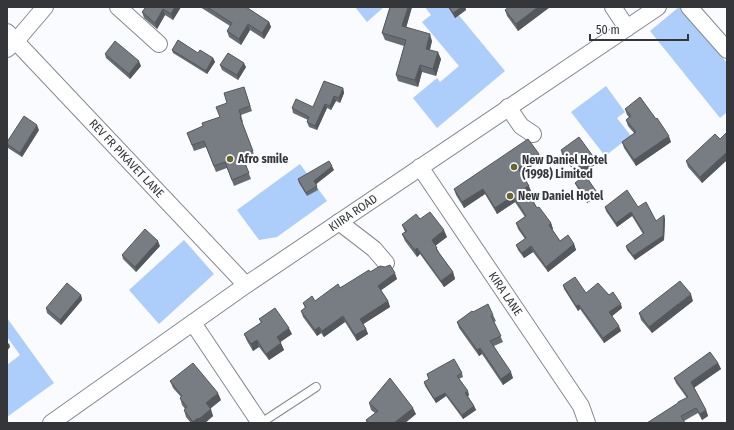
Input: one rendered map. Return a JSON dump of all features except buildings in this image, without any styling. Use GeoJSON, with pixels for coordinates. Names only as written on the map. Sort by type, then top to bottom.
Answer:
{"type":"FeatureCollection","features":[{"type":"Feature","properties":{"kind":"street"},"geometry":{"type":"LineString","coordinates":[[10,41],[45,7]]}},
{"type":"Feature","properties":{"kind":"street"},"geometry":{"type":"LineString","coordinates":[[118,7],[159,44]]}},
{"type":"Feature","properties":{"kind":"street"},"geometry":{"type":"LineString","coordinates":[[613,7],[627,28]]}},
{"type":"Feature","properties":{"kind":"street","name":"KIIRA ROAD"},"geometry":{"type":"LineString","coordinates":[[51,423],[246,285],[658,7]]}},
{"type":"Feature","properties":{"kind":"street"},"geometry":{"type":"LineString","coordinates":[[689,7],[727,50]]}},
{"type":"Feature","properties":{"kind":"street","name":"REV FR PIKAVET LANE"},"geometry":{"type":"LineString","coordinates":[[10,41],[246,285]]}},
{"type":"Feature","properties":{"kind":"street"},"geometry":{"type":"LineString","coordinates":[[508,107],[521,126],[533,134]]}},
{"type":"Feature","properties":{"kind":"street","name":"KIRA LANE"},"geometry":{"type":"LineString","coordinates":[[420,167],[581,406],[587,423]]}},
{"type":"Feature","properties":{"kind":"street"},"geometry":{"type":"LineString","coordinates":[[339,222],[374,249],[386,263]]}},
{"type":"Feature","properties":{"kind":"street"},"geometry":{"type":"LineString","coordinates":[[192,323],[261,423]]}},
{"type":"Feature","properties":{"kind":"lane"},"geometry":{"type":"LineString","coordinates":[[261,423],[316,387]]}},
{"type":"Feature","properties":{"kind":"shaded area"},"geometry":{"type":"Polygon","coordinates":[[[355,7],[384,7],[367,22],[355,7]]]}},
{"type":"Feature","properties":{"kind":"shaded area"},"geometry":{"type":"Polygon","coordinates":[[[425,7],[452,7],[505,71],[437,128],[413,98],[437,78],[440,82],[459,66],[422,22],[431,15],[425,7]]]}},
{"type":"Feature","properties":{"kind":"shaded area"},"geometry":{"type":"Polygon","coordinates":[[[679,7],[681,7],[727,63],[727,112],[720,118],[650,31],[679,7]]]}},
{"type":"Feature","properties":{"kind":"shaded area"},"geometry":{"type":"Polygon","coordinates":[[[606,86],[625,112],[617,118],[631,136],[605,156],[571,112],[606,86]]]}},
{"type":"Feature","properties":{"kind":"shaded area"},"geometry":{"type":"Polygon","coordinates":[[[300,164],[327,201],[277,237],[259,240],[237,210],[300,164]]]}},
{"type":"Feature","properties":{"kind":"shaded area"},"geometry":{"type":"Polygon","coordinates":[[[184,240],[214,274],[159,324],[129,290],[184,240]]]}},
{"type":"Feature","properties":{"kind":"shaded area"},"geometry":{"type":"Polygon","coordinates":[[[7,318],[54,383],[7,417],[7,365],[20,355],[7,337],[7,318]]]}},
{"type":"Feature","properties":{"kind":"place","name":"Afro smile"},"geometry":{"type":"Point","coordinates":[230,159]}},
{"type":"Feature","properties":{"kind":"place","name":"New Daniel Hotel (1998) Limited"},"geometry":{"type":"Point","coordinates":[514,167]}},
{"type":"Feature","properties":{"kind":"place","name":"New Daniel Hotel"},"geometry":{"type":"Point","coordinates":[510,196]}}]}
